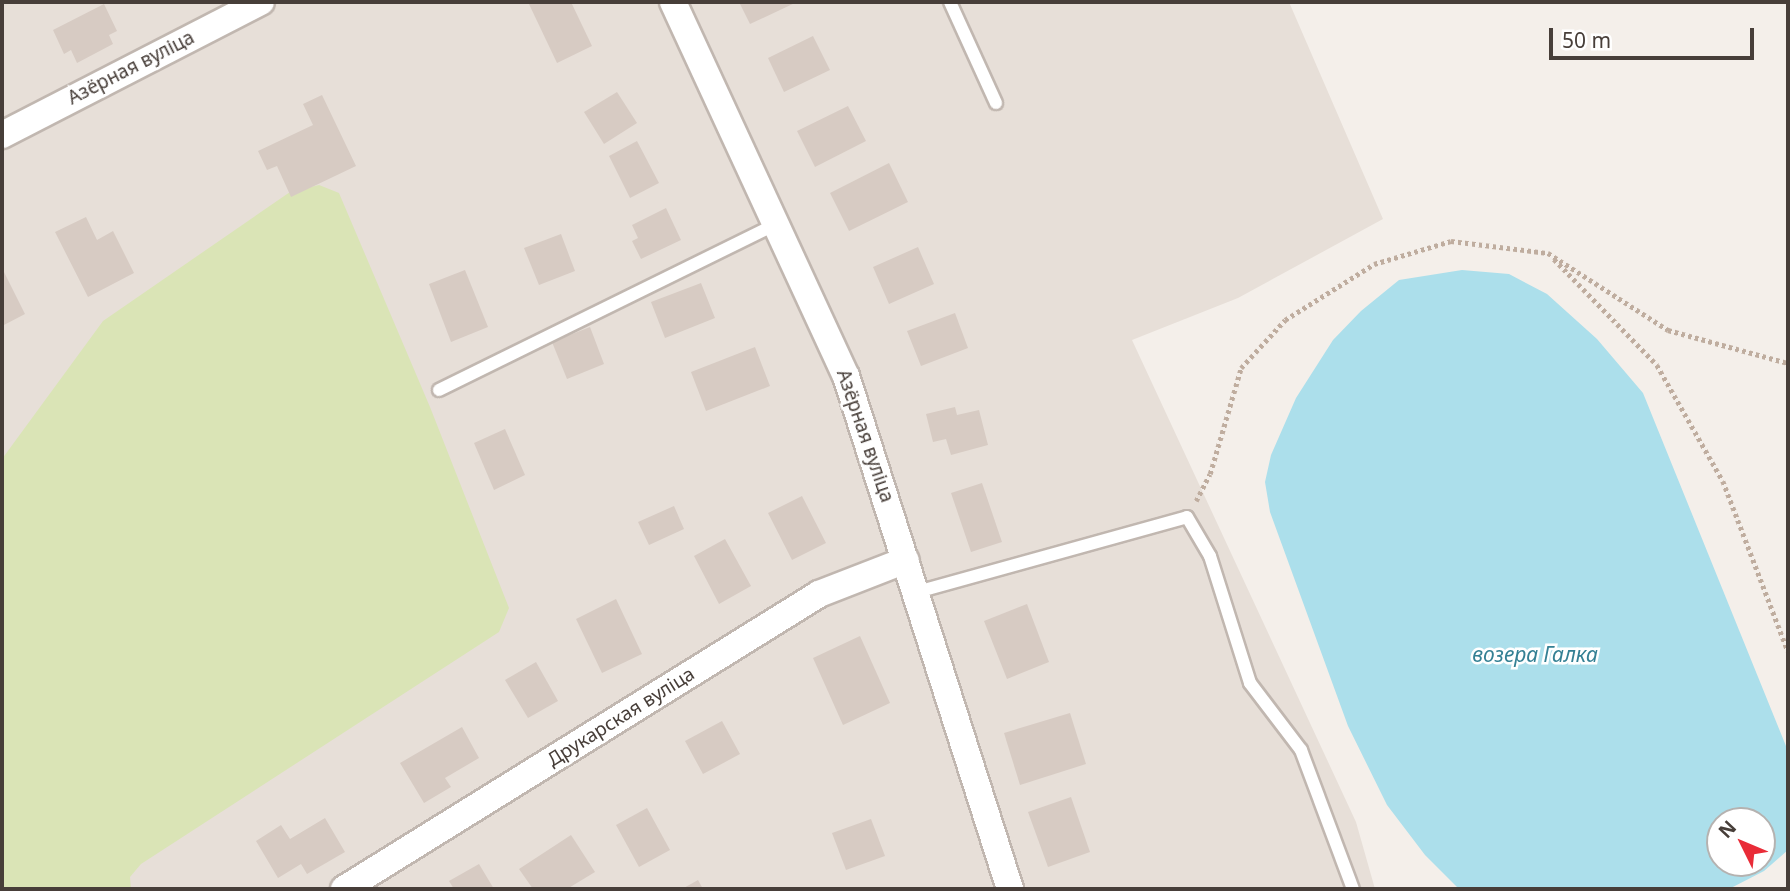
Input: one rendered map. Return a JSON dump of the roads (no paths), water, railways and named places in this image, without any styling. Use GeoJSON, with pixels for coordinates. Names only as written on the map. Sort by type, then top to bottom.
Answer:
{"type":"FeatureCollection","features":[{"type":"Feature","properties":{"kind":"street","name":"Азёрная вуліца"},"geometry":{"type":"LineString","coordinates":[[2,135],[261,2]]}},
{"type":"Feature","properties":{"kind":"street","name":"Азёрная вуліца"},"geometry":{"type":"LineString","coordinates":[[673,2],[846,376],[1010,889]]}},
{"type":"Feature","properties":{"kind":"street","name":"Друкарская вуліца"},"geometry":{"type":"LineString","coordinates":[[344,889],[819,594],[906,560]]}},
{"type":"Feature","properties":{"kind":"lane"},"geometry":{"type":"LineString","coordinates":[[950,2],[996,103]]}},
{"type":"Feature","properties":{"kind":"lane"},"geometry":{"type":"LineString","coordinates":[[439,390],[774,225]]}},
{"type":"Feature","properties":{"kind":"lane"},"geometry":{"type":"LineString","coordinates":[[917,592],[1187,517],[1210,556],[1250,683],[1301,750],[1353,889]]}},
{"type":"Feature","properties":{"kind":"water","name":"возера Галка"},"geometry":{"type":"Polygon","coordinates":[[[1462,270],[1509,274],[1547,294],[1597,339],[1643,393],[1788,751],[1788,850],[1776,860],[1776,807],[1706,807],[1706,877],[1752,877],[1729,889],[1459,889],[1425,855],[1387,805],[1348,726],[1270,512],[1265,482],[1271,455],[1296,398],[1333,340],[1361,311],[1399,280],[1462,270]]]}}]}
